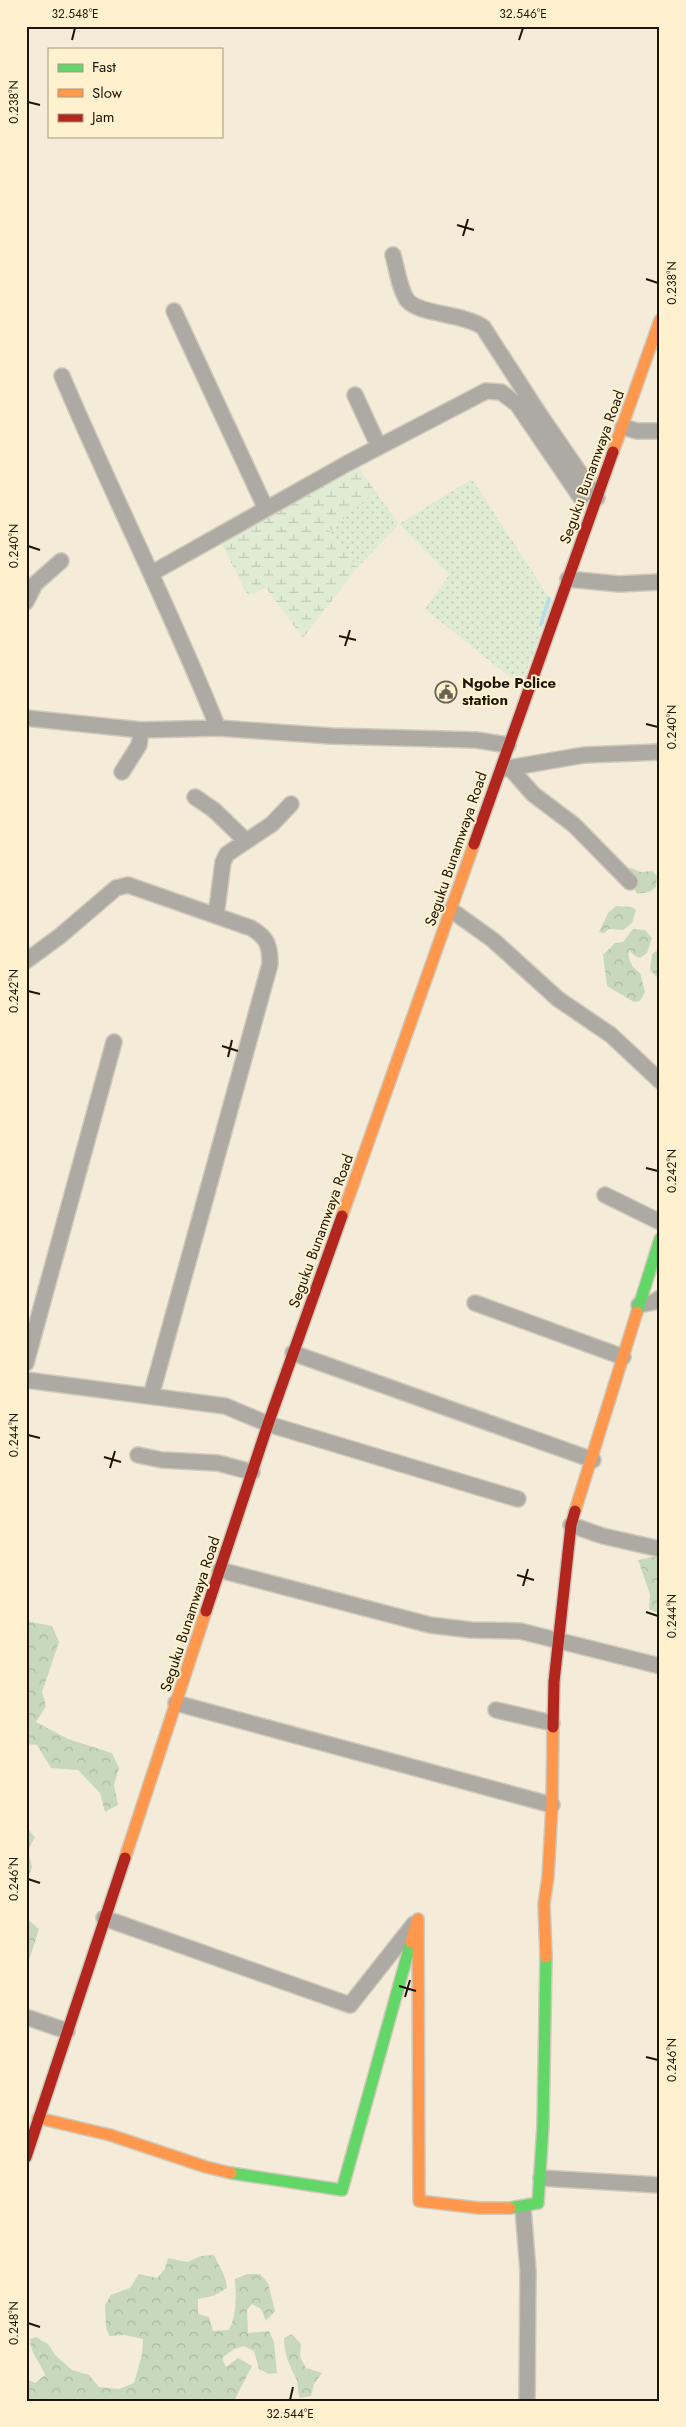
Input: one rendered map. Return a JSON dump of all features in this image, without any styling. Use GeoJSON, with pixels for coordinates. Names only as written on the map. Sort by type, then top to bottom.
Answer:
{"type":"FeatureCollection","features":[{"type":"Feature","properties":{"kind":"street"},"geometry":{"type":"LineString","coordinates":[[393,255],[401,285],[408,301],[424,310],[473,320],[483,327],[597,498]]}},
{"type":"Feature","properties":{"kind":"street"},"geometry":{"type":"LineString","coordinates":[[174,311],[266,509]]}},
{"type":"Feature","properties":{"kind":"street","name":"Seguku Bunamwaya Road"},"geometry":{"type":"LineString","coordinates":[[26,2157],[268,1424],[451,910],[505,769],[508,745],[660,320]]}},
{"type":"Feature","properties":{"kind":"street"},"geometry":{"type":"LineString","coordinates":[[62,376],[185,646],[218,728]]}},
{"type":"Feature","properties":{"kind":"street"},"geometry":{"type":"LineString","coordinates":[[152,573],[378,447],[486,391],[501,392],[517,404],[581,498]]}},
{"type":"Feature","properties":{"kind":"street"},"geometry":{"type":"LineString","coordinates":[[355,396],[378,447]]}},
{"type":"Feature","properties":{"kind":"street"},"geometry":{"type":"LineString","coordinates":[[623,427],[637,431],[660,432]]}},
{"type":"Feature","properties":{"kind":"street"},"geometry":{"type":"LineString","coordinates":[[26,602],[35,584],[62,561]]}},
{"type":"Feature","properties":{"kind":"street"},"geometry":{"type":"LineString","coordinates":[[568,579],[619,584],[660,582]]}},
{"type":"Feature","properties":{"kind":"street"},"geometry":{"type":"LineString","coordinates":[[26,718],[141,730],[218,728],[331,736],[476,740],[508,745]]}},
{"type":"Feature","properties":{"kind":"street"},"geometry":{"type":"LineString","coordinates":[[122,772],[139,745],[141,730]]}},
{"type":"Feature","properties":{"kind":"street"},"geometry":{"type":"LineString","coordinates":[[505,769],[584,755],[660,752]]}},
{"type":"Feature","properties":{"kind":"street"},"geometry":{"type":"LineString","coordinates":[[505,769],[533,794],[574,825],[630,882]]}},
{"type":"Feature","properties":{"kind":"street"},"geometry":{"type":"LineString","coordinates":[[196,797],[214,810],[246,841]]}},
{"type":"Feature","properties":{"kind":"street"},"geometry":{"type":"LineString","coordinates":[[216,916],[223,862],[227,854],[272,824],[291,804]]}},
{"type":"Feature","properties":{"kind":"street"},"geometry":{"type":"LineString","coordinates":[[26,961],[60,936],[116,888],[128,885],[251,928],[262,934],[268,942],[270,964],[151,1396]]}},
{"type":"Feature","properties":{"kind":"street"},"geometry":{"type":"LineString","coordinates":[[451,910],[493,940],[558,999],[611,1035],[660,1082]]}},
{"type":"Feature","properties":{"kind":"street"},"geometry":{"type":"LineString","coordinates":[[26,1363],[114,1042]]}},
{"type":"Feature","properties":{"kind":"street"},"geometry":{"type":"LineString","coordinates":[[605,1195],[660,1222]]}},
{"type":"Feature","properties":{"kind":"street"},"geometry":{"type":"LineString","coordinates":[[418,1919],[419,2201],[460,2206],[523,2208],[538,2203],[541,2178],[546,1982],[544,1904],[548,1878],[552,1805],[552,1723],[571,1525],[593,1460],[660,1240]]}},
{"type":"Feature","properties":{"kind":"street"},"geometry":{"type":"LineString","coordinates":[[639,1305],[654,1302],[660,1298]]}},
{"type":"Feature","properties":{"kind":"street"},"geometry":{"type":"LineString","coordinates":[[476,1303],[623,1358]]}},
{"type":"Feature","properties":{"kind":"street"},"geometry":{"type":"LineString","coordinates":[[293,1353],[593,1460]]}},
{"type":"Feature","properties":{"kind":"street"},"geometry":{"type":"LineString","coordinates":[[26,1380],[225,1406],[268,1424],[518,1499]]}},
{"type":"Feature","properties":{"kind":"street"},"geometry":{"type":"LineString","coordinates":[[138,1455],[162,1460],[218,1463],[252,1472]]}},
{"type":"Feature","properties":{"kind":"street"},"geometry":{"type":"LineString","coordinates":[[571,1525],[603,1536],[660,1549]]}},
{"type":"Feature","properties":{"kind":"street"},"geometry":{"type":"LineString","coordinates":[[220,1570],[430,1625],[471,1630],[520,1631],[660,1666]]}},
{"type":"Feature","properties":{"kind":"street"},"geometry":{"type":"LineString","coordinates":[[176,1703],[552,1805]]}},
{"type":"Feature","properties":{"kind":"street"},"geometry":{"type":"LineString","coordinates":[[496,1710],[552,1723]]}},
{"type":"Feature","properties":{"kind":"street"},"geometry":{"type":"LineString","coordinates":[[104,1918],[350,2005],[418,1919]]}},
{"type":"Feature","properties":{"kind":"street"},"geometry":{"type":"LineString","coordinates":[[38,2118],[110,2136],[214,2169],[342,2190],[418,1919]]}},
{"type":"Feature","properties":{"kind":"street"},"geometry":{"type":"LineString","coordinates":[[26,2017],[67,2031]]}},
{"type":"Feature","properties":{"kind":"street"},"geometry":{"type":"LineString","coordinates":[[541,2178],[660,2185]]}},
{"type":"Feature","properties":{"kind":"street"},"geometry":{"type":"LineString","coordinates":[[523,2208],[528,2271],[532,2399]]}},
{"type":"Feature","properties":{"kind":"green space"},"geometry":{"type":"Polygon","coordinates":[[[357,465],[375,491],[329,532],[357,568],[303,638],[266,588],[248,596],[219,539],[357,465]]]}},
{"type":"Feature","properties":{"kind":"green space"},"geometry":{"type":"Polygon","coordinates":[[[472,479],[552,602],[521,686],[425,609],[449,575],[399,524],[472,479]]]}},
{"type":"Feature","properties":{"kind":"green space"},"geometry":{"type":"Polygon","coordinates":[[[375,491],[399,524],[357,568],[329,532],[375,491]]]}},
{"type":"Feature","properties":{"kind":"green space"},"geometry":{"type":"Polygon","coordinates":[[[631,868],[641,872],[652,871],[657,876],[656,887],[649,892],[637,894],[626,870],[631,868]]]}},
{"type":"Feature","properties":{"kind":"green space"},"geometry":{"type":"Polygon","coordinates":[[[616,906],[632,907],[636,910],[632,923],[623,930],[609,929],[604,933],[599,932],[608,913],[616,906]]]}},
{"type":"Feature","properties":{"kind":"green space"},"geometry":{"type":"Polygon","coordinates":[[[633,929],[645,930],[652,938],[647,953],[640,958],[629,950],[629,960],[632,966],[640,973],[645,992],[640,1001],[634,1002],[607,986],[603,955],[615,943],[623,942],[633,929]]]}},
{"type":"Feature","properties":{"kind":"green space"},"geometry":{"type":"Polygon","coordinates":[[[656,951],[660,954],[659,979],[650,970],[652,954],[656,951]]]}},
{"type":"Feature","properties":{"kind":"green space"},"geometry":{"type":"Polygon","coordinates":[[[660,1555],[660,1614],[649,1609],[650,1594],[638,1560],[660,1555]]]}},
{"type":"Feature","properties":{"kind":"green space"},"geometry":{"type":"Polygon","coordinates":[[[26,1621],[52,1626],[59,1642],[42,1692],[46,1706],[36,1722],[68,1739],[112,1753],[119,1768],[114,1785],[118,1805],[105,1812],[100,1793],[78,1770],[51,1768],[37,1745],[26,1744],[26,1621]]]}},
{"type":"Feature","properties":{"kind":"green space"},"geometry":{"type":"Polygon","coordinates":[[[26,1827],[35,1837],[28,1850],[32,1867],[26,1885],[26,1827]]]}},
{"type":"Feature","properties":{"kind":"green space"},"geometry":{"type":"Polygon","coordinates":[[[26,1918],[39,1929],[26,1970],[26,1918]]]}},
{"type":"Feature","properties":{"kind":"green space"},"geometry":{"type":"Polygon","coordinates":[[[214,2255],[224,2275],[227,2288],[213,2296],[198,2299],[198,2314],[209,2317],[213,2331],[229,2330],[235,2312],[235,2279],[247,2274],[260,2274],[268,2283],[275,2311],[266,2321],[261,2309],[252,2304],[247,2310],[248,2333],[269,2331],[274,2342],[277,2373],[269,2374],[259,2369],[254,2351],[244,2346],[234,2349],[222,2358],[226,2367],[238,2358],[252,2366],[234,2401],[26,2401],[26,2379],[35,2383],[45,2375],[30,2344],[30,2339],[36,2337],[48,2344],[55,2355],[72,2370],[89,2375],[99,2387],[119,2389],[134,2383],[142,2355],[143,2339],[124,2335],[109,2336],[106,2327],[105,2305],[111,2295],[130,2288],[139,2274],[157,2278],[165,2269],[168,2258],[187,2262],[201,2256],[214,2255]]]}},
{"type":"Feature","properties":{"kind":"green space"},"geometry":{"type":"Polygon","coordinates":[[[292,2334],[301,2344],[300,2357],[306,2368],[322,2373],[314,2384],[311,2396],[300,2398],[297,2381],[287,2359],[284,2338],[292,2334]]]}},
{"type":"Feature","properties":{"kind":"waterway"},"geometry":{"type":"LineString","coordinates":[[541,624],[549,599]]}},
{"type":"Feature","properties":{"kind":"traffic: fast"},"geometry":{"type":"LineString","coordinates":[[637,1312],[660,1239]]}},
{"type":"Feature","properties":{"kind":"traffic: fast"},"geometry":{"type":"LineString","coordinates":[[231,2173],[342,2190],[411,1942]]}},
{"type":"Feature","properties":{"kind":"traffic: fast"},"geometry":{"type":"LineString","coordinates":[[510,2208],[538,2203],[543,2125],[546,1957]]}},
{"type":"Feature","properties":{"kind":"traffic: slow"},"geometry":{"type":"LineString","coordinates":[[613,452],[660,320]]}},
{"type":"Feature","properties":{"kind":"traffic: slow"},"geometry":{"type":"LineString","coordinates":[[342,1216],[474,844]]}},
{"type":"Feature","properties":{"kind":"traffic: slow"},"geometry":{"type":"LineString","coordinates":[[575,1511],[637,1312]]}},
{"type":"Feature","properties":{"kind":"traffic: slow"},"geometry":{"type":"LineString","coordinates":[[125,1858],[206,1611]]}},
{"type":"Feature","properties":{"kind":"traffic: slow"},"geometry":{"type":"LineString","coordinates":[[546,1957],[544,1904],[548,1877],[552,1805],[553,1727]]}},
{"type":"Feature","properties":{"kind":"traffic: slow"},"geometry":{"type":"LineString","coordinates":[[411,1942],[418,1919],[419,2201],[479,2208],[510,2208]]}},
{"type":"Feature","properties":{"kind":"traffic: slow"},"geometry":{"type":"LineString","coordinates":[[38,2118],[110,2135],[206,2167],[231,2173]]}},
{"type":"Feature","properties":{"kind":"traffic: jam"},"geometry":{"type":"LineString","coordinates":[[474,844],[613,452]]}},
{"type":"Feature","properties":{"kind":"traffic: jam"},"geometry":{"type":"LineString","coordinates":[[206,1611],[268,1424],[342,1216]]}},
{"type":"Feature","properties":{"kind":"traffic: jam"},"geometry":{"type":"LineString","coordinates":[[553,1727],[554,1682],[571,1525],[575,1511]]}},
{"type":"Feature","properties":{"kind":"traffic: jam"},"geometry":{"type":"LineString","coordinates":[[26,2157],[125,1858]]}},
{"type":"Feature","properties":{"kind":"place","name":"Ngobe Police station"},"geometry":{"type":"Point","coordinates":[446,692]}}]}
